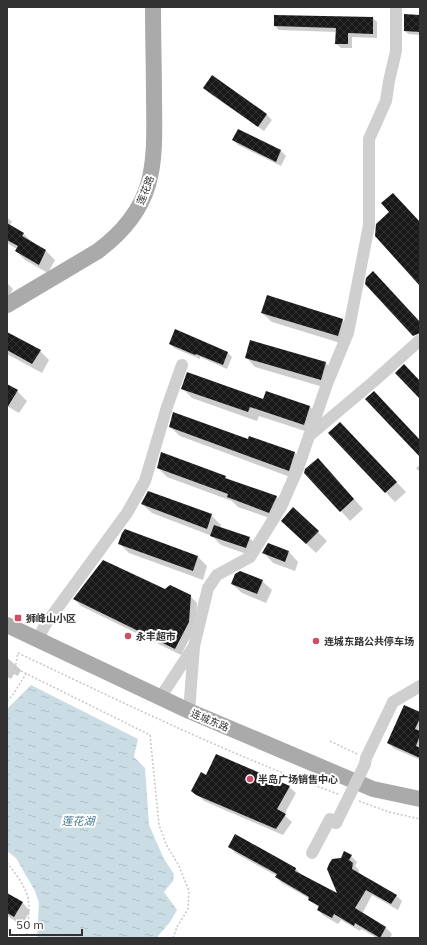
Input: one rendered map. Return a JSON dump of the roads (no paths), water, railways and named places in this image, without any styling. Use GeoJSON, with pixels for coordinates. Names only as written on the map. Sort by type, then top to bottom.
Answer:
{"type":"FeatureCollection","features":[{"type":"Feature","properties":{"kind":"main road","name":"莲花路"},"geometry":{"type":"LineString","coordinates":[[7,305],[109,243],[127,224],[141,202],[150,179],[154,155],[153,7]]}},
{"type":"Feature","properties":{"kind":"main road","name":"连城东路"},"geometry":{"type":"LineString","coordinates":[[7,625],[189,711],[373,789],[420,799]]}},
{"type":"Feature","properties":{"kind":"lane"},"geometry":{"type":"LineString","coordinates":[[189,711],[194,646],[208,588],[217,575],[250,557],[281,507],[298,468],[327,384],[348,333],[369,225],[369,139],[386,101],[396,51],[396,7]]}},
{"type":"Feature","properties":{"kind":"lane"},"geometry":{"type":"LineString","coordinates":[[309,436],[374,382],[420,340]]}},
{"type":"Feature","properties":{"kind":"lane"},"geometry":{"type":"LineString","coordinates":[[38,639],[46,625],[126,513],[145,481],[167,407],[182,365]]}},
{"type":"Feature","properties":{"kind":"lane"},"geometry":{"type":"LineString","coordinates":[[160,698],[194,646]]}},
{"type":"Feature","properties":{"kind":"lane"},"geometry":{"type":"LineString","coordinates":[[312,853],[330,820],[336,823],[393,702],[420,686]]}},
{"type":"Feature","properties":{"kind":"water","name":"莲花湖"},"geometry":{"type":"Polygon","coordinates":[[[31,685],[138,739],[134,757],[145,768],[149,825],[164,859],[174,874],[173,881],[164,892],[177,910],[158,938],[37,938],[39,903],[35,891],[16,858],[7,851],[7,709],[31,685]]]}},
{"type":"Feature","properties":{"kind":"place","name":"狮峰山小区"},"geometry":{"type":"Point","coordinates":[18,618]}},
{"type":"Feature","properties":{"kind":"place","name":"永丰超市"},"geometry":{"type":"Point","coordinates":[128,636]}},
{"type":"Feature","properties":{"kind":"place","name":"连城东路公共停车场"},"geometry":{"type":"Point","coordinates":[316,641]}},
{"type":"Feature","properties":{"kind":"place","name":"半岛广场销售中心"},"geometry":{"type":"Point","coordinates":[250,779]}}]}
